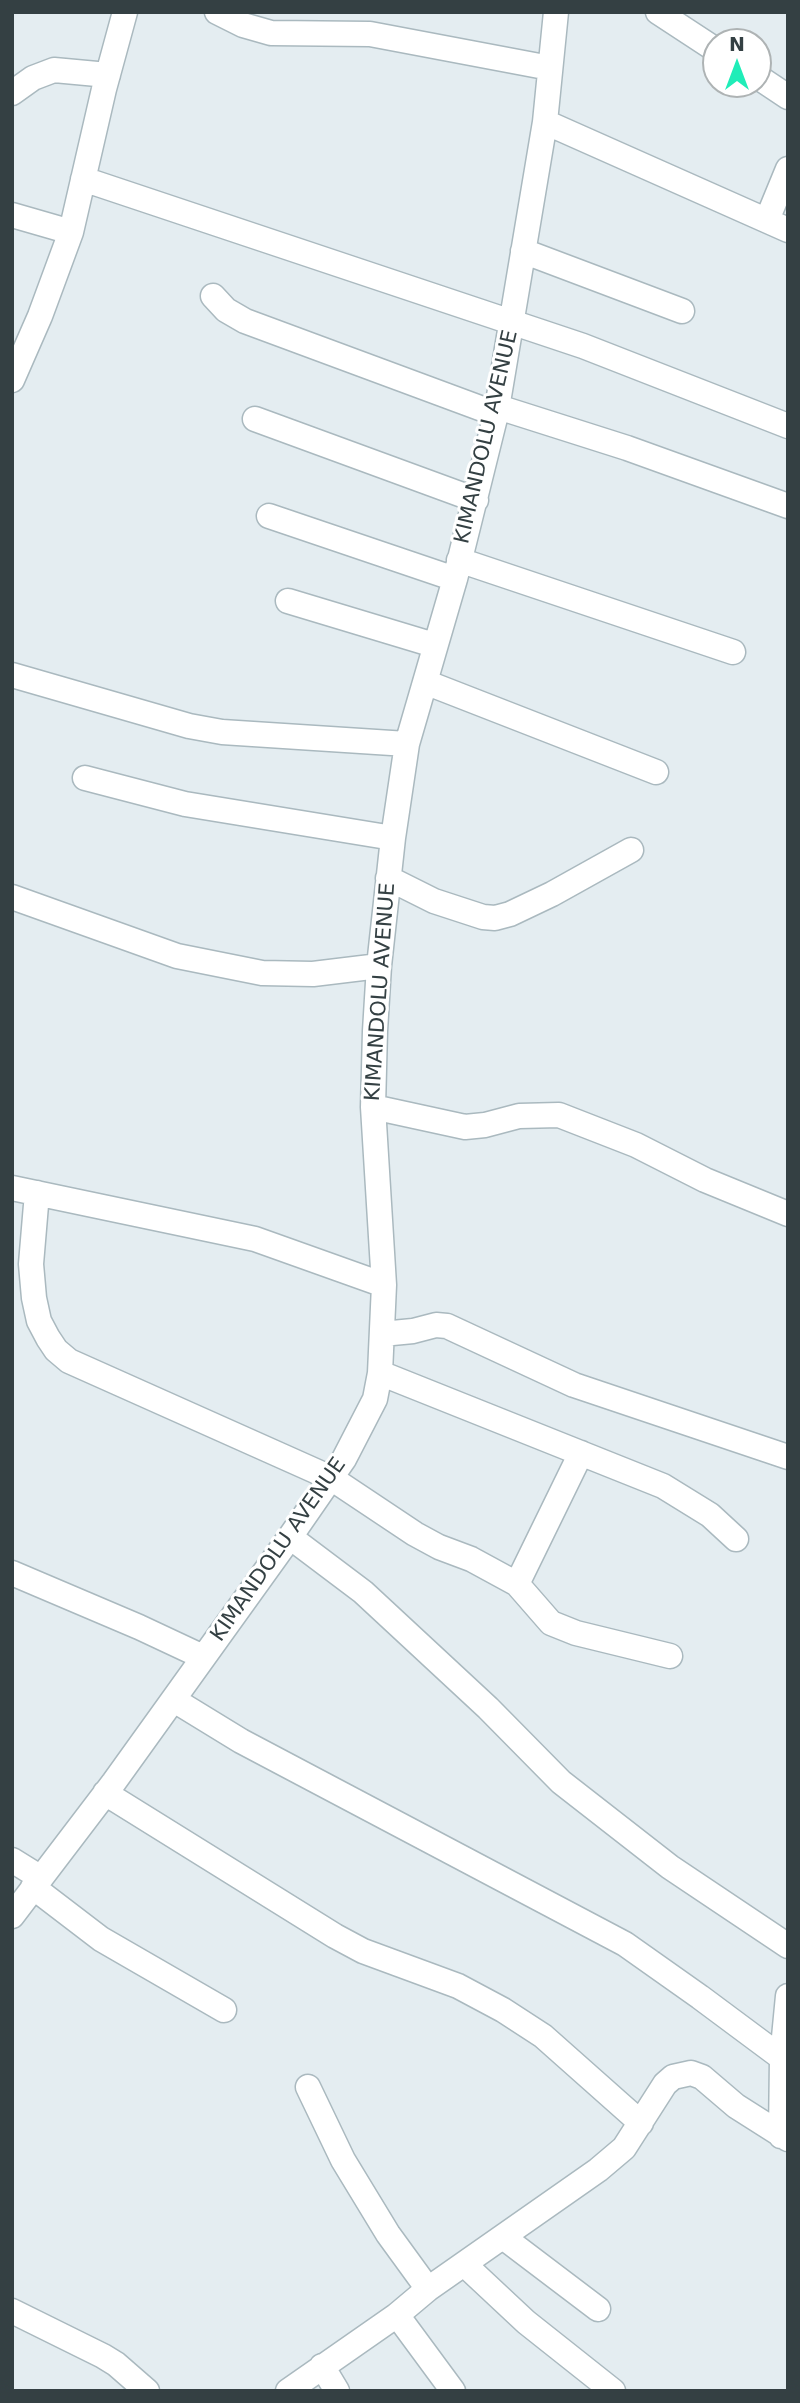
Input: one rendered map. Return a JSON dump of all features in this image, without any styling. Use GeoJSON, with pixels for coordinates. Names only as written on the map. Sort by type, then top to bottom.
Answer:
{"type":"FeatureCollection","features":[{"type":"Feature","properties":{"kind":"street"},"geometry":{"type":"LineString","coordinates":[[12,380],[40,316],[71,232],[125,12]]}},
{"type":"Feature","properties":{"kind":"street"},"geometry":{"type":"LineString","coordinates":[[216,12],[243,25],[271,33],[370,34],[550,68]]}},
{"type":"Feature","properties":{"kind":"street","name":"KIMANDOLU AVENUE"},"geometry":{"type":"LineString","coordinates":[[12,1916],[174,1700],[290,1537],[344,1459],[375,1399],[380,1373],[384,1285],[373,1107],[379,966],[393,838],[407,744],[476,500],[497,410],[545,122],[556,12]]}},
{"type":"Feature","properties":{"kind":"street"},"geometry":{"type":"LineString","coordinates":[[658,12],[702,41]]}},
{"type":"Feature","properties":{"kind":"street"},"geometry":{"type":"LineString","coordinates":[[12,93],[33,78],[54,71],[108,75]]}},
{"type":"Feature","properties":{"kind":"street"},"geometry":{"type":"LineString","coordinates":[[772,86],[788,96]]}},
{"type":"Feature","properties":{"kind":"street"},"geometry":{"type":"LineString","coordinates":[[545,122],[777,225],[788,169]]}},
{"type":"Feature","properties":{"kind":"street"},"geometry":{"type":"LineString","coordinates":[[83,179],[618,358],[788,426]]}},
{"type":"Feature","properties":{"kind":"street"},"geometry":{"type":"LineString","coordinates":[[12,215],[71,232]]}},
{"type":"Feature","properties":{"kind":"street"},"geometry":{"type":"LineString","coordinates":[[523,251],[681,311]]}},
{"type":"Feature","properties":{"kind":"street"},"geometry":{"type":"LineString","coordinates":[[213,296],[226,310],[245,321],[497,410],[627,448],[788,506]]}},
{"type":"Feature","properties":{"kind":"street"},"geometry":{"type":"LineString","coordinates":[[255,419],[476,500]]}},
{"type":"Feature","properties":{"kind":"street"},"geometry":{"type":"LineString","coordinates":[[269,516],[733,652]]}},
{"type":"Feature","properties":{"kind":"street"},"geometry":{"type":"LineString","coordinates":[[288,601],[435,645]]}},
{"type":"Feature","properties":{"kind":"street"},"geometry":{"type":"LineString","coordinates":[[12,675],[164,719],[222,732],[407,744]]}},
{"type":"Feature","properties":{"kind":"street"},"geometry":{"type":"LineString","coordinates":[[425,682],[656,772]]}},
{"type":"Feature","properties":{"kind":"street"},"geometry":{"type":"LineString","coordinates":[[85,778],[185,804],[393,838]]}},
{"type":"Feature","properties":{"kind":"street"},"geometry":{"type":"LineString","coordinates":[[388,878],[433,901],[483,917],[495,918],[510,914],[552,894],[631,850]]}},
{"type":"Feature","properties":{"kind":"street"},"geometry":{"type":"LineString","coordinates":[[12,897],[177,956],[262,973],[313,974],[379,966]]}},
{"type":"Feature","properties":{"kind":"street"},"geometry":{"type":"LineString","coordinates":[[373,1107],[465,1127],[534,1114],[568,1117],[636,1145],[705,1180],[788,1214]]}},
{"type":"Feature","properties":{"kind":"street"},"geometry":{"type":"LineString","coordinates":[[12,1188],[255,1239],[384,1285]]}},
{"type":"Feature","properties":{"kind":"street"},"geometry":{"type":"LineString","coordinates":[[37,1193],[32,1264],[34,1298],[39,1321],[56,1350],[69,1361],[331,1478],[415,1534],[471,1559],[517,1584],[551,1623],[628,1647],[670,1656]]}},
{"type":"Feature","properties":{"kind":"street"},"geometry":{"type":"LineString","coordinates":[[382,1334],[413,1331],[436,1325],[447,1326],[574,1385],[788,1457]]}},
{"type":"Feature","properties":{"kind":"street"},"geometry":{"type":"LineString","coordinates":[[380,1373],[663,1486],[710,1515],[736,1539]]}},
{"type":"Feature","properties":{"kind":"street"},"geometry":{"type":"LineString","coordinates":[[517,1584],[581,1453]]}},
{"type":"Feature","properties":{"kind":"street"},"geometry":{"type":"LineString","coordinates":[[290,1537],[363,1592],[488,1708],[540,1764],[561,1782],[670,1867],[788,1946]]}},
{"type":"Feature","properties":{"kind":"street"},"geometry":{"type":"LineString","coordinates":[[12,1573],[203,1657]]}},
{"type":"Feature","properties":{"kind":"street"},"geometry":{"type":"LineString","coordinates":[[174,1700],[241,1741],[625,1944],[782,2058]]}},
{"type":"Feature","properties":{"kind":"street"},"geometry":{"type":"LineString","coordinates":[[105,1793],[335,1936],[363,1951],[458,1986],[503,2010],[543,2036],[641,2123]]}},
{"type":"Feature","properties":{"kind":"street"},"geometry":{"type":"LineString","coordinates":[[12,1860],[71,1918],[110,1945],[224,2010]]}},
{"type":"Feature","properties":{"kind":"street"},"geometry":{"type":"LineString","coordinates":[[784,2138],[782,2058],[788,1996]]}},
{"type":"Feature","properties":{"kind":"street"},"geometry":{"type":"LineString","coordinates":[[288,2391],[598,2170],[624,2148],[665,2084],[673,2077],[691,2073],[702,2077],[736,2106],[784,2138]]}},
{"type":"Feature","properties":{"kind":"street"},"geometry":{"type":"LineString","coordinates":[[308,2087],[343,2160],[388,2234],[428,2289]]}},
{"type":"Feature","properties":{"kind":"street"},"geometry":{"type":"LineString","coordinates":[[503,2237],[598,2309]]}},
{"type":"Feature","properties":{"kind":"street"},"geometry":{"type":"LineString","coordinates":[[464,2264],[526,2322],[613,2391]]}},
{"type":"Feature","properties":{"kind":"street"},"geometry":{"type":"LineString","coordinates":[[12,2311],[109,2360],[147,2391]]}},
{"type":"Feature","properties":{"kind":"street"},"geometry":{"type":"LineString","coordinates":[[397,2315],[453,2391]]}},
{"type":"Feature","properties":{"kind":"street"},"geometry":{"type":"LineString","coordinates":[[322,2366],[337,2391]]}}]}
